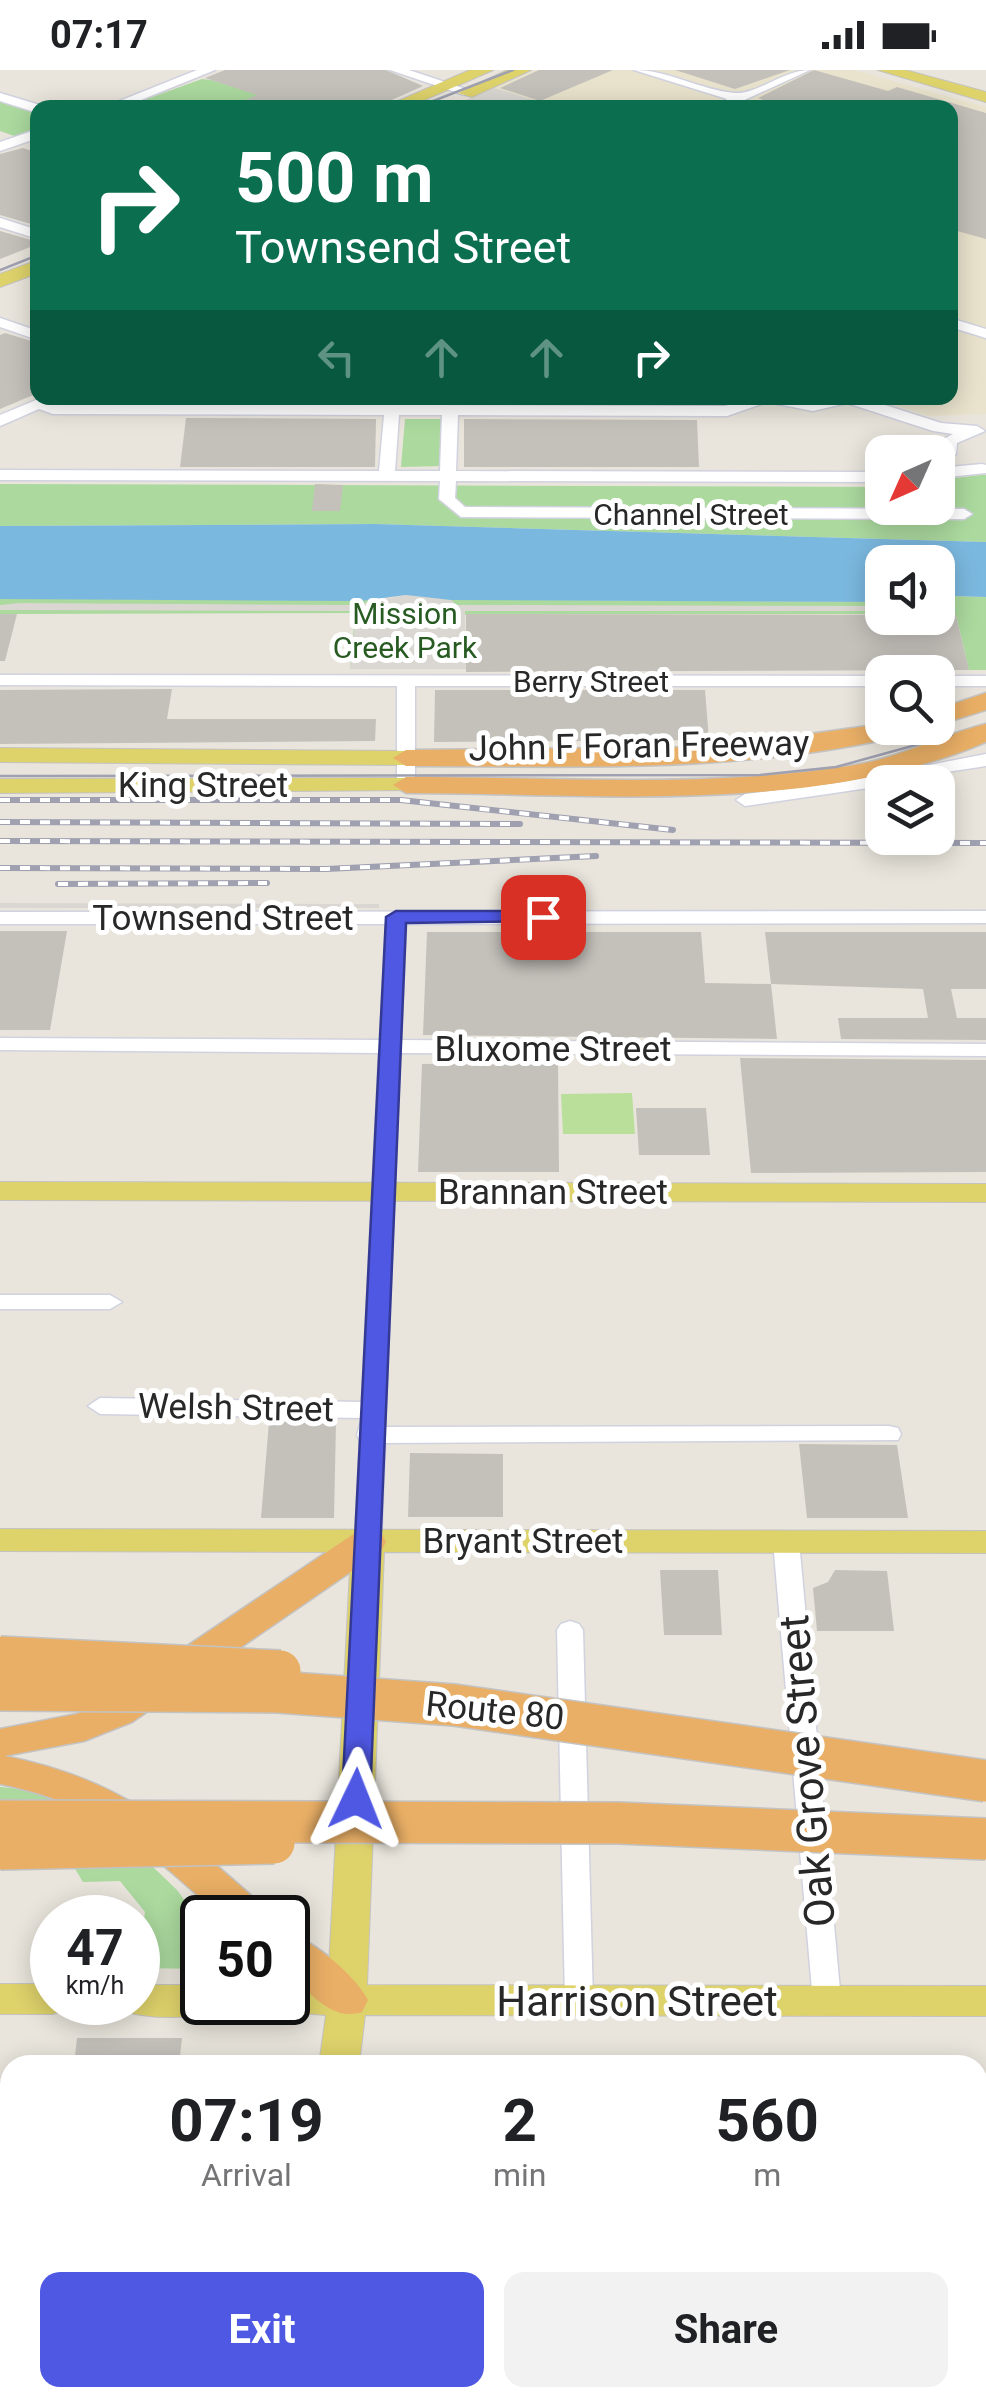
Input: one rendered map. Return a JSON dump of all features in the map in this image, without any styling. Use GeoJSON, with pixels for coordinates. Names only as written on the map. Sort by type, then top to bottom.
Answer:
{"type":"FeatureCollection","features":[{"type":"Feature","properties":{"kind":"highway"},"geometry":{"type":"LineString","coordinates":[[955,711],[986,701]]}},
{"type":"Feature","properties":{"kind":"highway","name":"John F Foran Freeway"},"geometry":{"type":"LineString","coordinates":[[406,772],[619,772],[810,780],[904,763],[986,732]]}},
{"type":"Feature","properties":{"kind":"highway"},"geometry":{"type":"LineString","coordinates":[[619,772],[865,734]]}},
{"type":"Feature","properties":{"kind":"highway"},"geometry":{"type":"LineString","coordinates":[[0,1743],[84,1727],[118,1712],[368,1542]]}},
{"type":"Feature","properties":{"kind":"highway"},"geometry":{"type":"LineString","coordinates":[[0,1657],[380,1679],[474,1694],[610,1724]]}},
{"type":"Feature","properties":{"kind":"highway","name":"Route 80"},"geometry":{"type":"LineString","coordinates":[[0,1690],[315,1694],[610,1724],[986,1781]]}},
{"type":"Feature","properties":{"kind":"highway"},"geometry":{"type":"LineString","coordinates":[[0,1770],[55,1780],[105,1799],[222,1895]]}},
{"type":"Feature","properties":{"kind":"highway"},"geometry":{"type":"LineString","coordinates":[[0,1821],[618,1823],[986,1839]]}},
{"type":"Feature","properties":{"kind":"highway"},"geometry":{"type":"LineString","coordinates":[[0,1848],[320,1842],[618,1823]]}},
{"type":"Feature","properties":{"kind":"highway"},"geometry":{"type":"LineString","coordinates":[[310,1968],[347,2000]]}},
{"type":"Feature","properties":{"kind":"main road"},"geometry":{"type":"LineString","coordinates":[[409,100],[485,70]]}},
{"type":"Feature","properties":{"kind":"main road"},"geometry":{"type":"LineString","coordinates":[[450,100],[523,70]]}},
{"type":"Feature","properties":{"kind":"main road"},"geometry":{"type":"LineString","coordinates":[[886,70],[986,97]]}},
{"type":"Feature","properties":{"kind":"main road"},"geometry":{"type":"LineString","coordinates":[[0,264],[30,252]]}},
{"type":"Feature","properties":{"kind":"main road"},"geometry":{"type":"LineString","coordinates":[[0,281],[30,269]]}},
{"type":"Feature","properties":{"kind":"main road","name":"King Street"},"geometry":{"type":"LineString","coordinates":[[0,755],[406,772]]}},
{"type":"Feature","properties":{"kind":"main road","name":"King Street"},"geometry":{"type":"LineString","coordinates":[[0,786],[406,772]]}},
{"type":"Feature","properties":{"kind":"main road","name":"Brannan Street"},"geometry":{"type":"LineString","coordinates":[[0,1191],[986,1194]]}},
{"type":"Feature","properties":{"kind":"main road","name":"Bryant Street"},"geometry":{"type":"LineString","coordinates":[[0,1540],[986,1542]]}},
{"type":"Feature","properties":{"kind":"main road"},"geometry":{"type":"LineString","coordinates":[[340,2055],[347,2000],[368,1542]]}},
{"type":"Feature","properties":{"kind":"main road"},"geometry":{"type":"LineString","coordinates":[[0,1999],[30,1999]]}},
{"type":"Feature","properties":{"kind":"main road","name":"Harrison Street"},"geometry":{"type":"LineString","coordinates":[[310,2000],[986,2002]]}},
{"type":"Feature","properties":{"kind":"street"},"geometry":{"type":"LineString","coordinates":[[129,100],[209,70]]}},
{"type":"Feature","properties":{"kind":"street"},"geometry":{"type":"LineString","coordinates":[[396,70],[469,92]]}},
{"type":"Feature","properties":{"kind":"street"},"geometry":{"type":"LineString","coordinates":[[640,70],[739,98]]}},
{"type":"Feature","properties":{"kind":"street"},"geometry":{"type":"LineString","coordinates":[[735,100],[804,70]]}},
{"type":"Feature","properties":{"kind":"street"},"geometry":{"type":"LineString","coordinates":[[0,97],[30,106]]}},
{"type":"Feature","properties":{"kind":"street"},"geometry":{"type":"LineString","coordinates":[[0,134],[30,144]]}},
{"type":"Feature","properties":{"kind":"street"},"geometry":{"type":"LineString","coordinates":[[0,148],[30,136]]}},
{"type":"Feature","properties":{"kind":"street"},"geometry":{"type":"LineString","coordinates":[[0,222],[30,232]]}},
{"type":"Feature","properties":{"kind":"street"},"geometry":{"type":"LineString","coordinates":[[0,322],[30,333]]}},
{"type":"Feature","properties":{"kind":"street"},"geometry":{"type":"LineString","coordinates":[[958,325],[986,334]]}},
{"type":"Feature","properties":{"kind":"street"},"geometry":{"type":"LineString","coordinates":[[0,421],[37,405]]}},
{"type":"Feature","properties":{"kind":"street"},"geometry":{"type":"LineString","coordinates":[[50,405],[53,409],[726,411],[745,405]]}},
{"type":"Feature","properties":{"kind":"street"},"geometry":{"type":"LineString","coordinates":[[506,405],[508,410]]}},
{"type":"Feature","properties":{"kind":"street"},"geometry":{"type":"LineString","coordinates":[[859,405],[934,435]]}},
{"type":"Feature","properties":{"kind":"street"},"geometry":{"type":"LineString","coordinates":[[863,405],[938,428],[981,431]]}},
{"type":"Feature","properties":{"kind":"street"},"geometry":{"type":"LineString","coordinates":[[386,477],[392,410]]}},
{"type":"Feature","properties":{"kind":"street"},"geometry":{"type":"LineString","coordinates":[[448,476],[450,410]]}},
{"type":"Feature","properties":{"kind":"street"},"geometry":{"type":"LineString","coordinates":[[955,439],[958,435],[981,431]]}},
{"type":"Feature","properties":{"kind":"street"},"geometry":{"type":"LineString","coordinates":[[955,459],[984,469]]}},
{"type":"Feature","properties":{"kind":"street"},"geometry":{"type":"LineString","coordinates":[[955,472],[984,469]]}},
{"type":"Feature","properties":{"kind":"street","name":"Channel Street"},"geometry":{"type":"LineString","coordinates":[[0,476],[865,477]]}},
{"type":"Feature","properties":{"kind":"street","name":"Channel Street"},"geometry":{"type":"LineString","coordinates":[[448,476],[447,499],[456,510],[474,514],[964,514]]}},
{"type":"Feature","properties":{"kind":"street","name":"Berry Street"},"geometry":{"type":"LineString","coordinates":[[0,680],[865,681]]}},
{"type":"Feature","properties":{"kind":"street"},"geometry":{"type":"LineString","coordinates":[[406,680],[406,772]]}},
{"type":"Feature","properties":{"kind":"street"},"geometry":{"type":"LineString","coordinates":[[955,681],[986,681]]}},
{"type":"Feature","properties":{"kind":"street"},"geometry":{"type":"LineString","coordinates":[[746,800],[837,789],[986,760]]}},
{"type":"Feature","properties":{"kind":"street"},"geometry":{"type":"LineString","coordinates":[[368,1542],[370,1423],[385,1193],[396,917]]}},
{"type":"Feature","properties":{"kind":"street","name":"Townsend Street"},"geometry":{"type":"LineString","coordinates":[[0,918],[986,920]]}},
{"type":"Feature","properties":{"kind":"street","name":"Bluxome Street"},"geometry":{"type":"LineString","coordinates":[[0,1044],[986,1050]]}},
{"type":"Feature","properties":{"kind":"street"},"geometry":{"type":"LineString","coordinates":[[0,1302],[110,1302]]}},
{"type":"Feature","properties":{"kind":"street","name":"Welsh Street"},"geometry":{"type":"LineString","coordinates":[[100,1406],[370,1423],[889,1434]]}},
{"type":"Feature","properties":{"kind":"street","name":"Oak Grove Street"},"geometry":{"type":"LineString","coordinates":[[786,1541],[828,2001]]}},
{"type":"Feature","properties":{"kind":"street"},"geometry":{"type":"LineString","coordinates":[[570,1630],[579,2000]]}},
{"type":"Feature","properties":{"kind":"shaded area"},"geometry":{"type":"Polygon","coordinates":[[[536,70],[854,70],[986,107],[986,414],[928,416],[896,405],[958,405],[958,100],[463,100],[536,70]]]}},
{"type":"Feature","properties":{"kind":"shaded area"},"geometry":{"type":"Polygon","coordinates":[[[495,88],[533,100],[466,100],[495,88]]]}},
{"type":"Feature","properties":{"kind":"shaded area","name":"Mission Creek Park"},"geometry":{"type":"Polygon","coordinates":[[[406,595],[451,600],[457,605],[865,606],[865,611],[465,611],[466,669],[350,669],[356,611],[0,610],[0,605],[20,603],[354,605],[406,595]]]}},
{"type":"Feature","properties":{"kind":"shaded area"},"geometry":{"type":"Polygon","coordinates":[[[0,903],[379,904],[379,908],[0,908],[0,903]]]}},
{"type":"Feature","properties":{"kind":"green space"},"geometry":{"type":"Polygon","coordinates":[[[202,79],[275,100],[144,100],[202,79]]]}},
{"type":"Feature","properties":{"kind":"green space"},"geometry":{"type":"Polygon","coordinates":[[[0,99],[30,110],[30,142],[0,131],[0,99]]]}},
{"type":"Feature","properties":{"kind":"green space"},"geometry":{"type":"Polygon","coordinates":[[[405,419],[445,419],[442,466],[401,467],[405,419]]]}},
{"type":"Feature","properties":{"kind":"green space","name":"Mission Creek Park"},"geometry":{"type":"Polygon","coordinates":[[[986,475],[986,542],[376,524],[0,526],[0,484],[865,487],[865,525],[955,525],[955,478],[986,475]]]}},
{"type":"Feature","properties":{"kind":"green space"},"geometry":{"type":"Polygon","coordinates":[[[955,596],[986,597],[986,670],[969,670],[955,596]]]}},
{"type":"Feature","properties":{"kind":"green space","name":"Mission Creek Park"},"geometry":{"type":"Polygon","coordinates":[[[0,599],[865,602],[865,614],[467,614],[350,669],[355,613],[0,614],[0,599]]]}},
{"type":"Feature","properties":{"kind":"green space"},"geometry":{"type":"Polygon","coordinates":[[[632,1093],[635,1134],[563,1134],[561,1094],[632,1093]]]}},
{"type":"Feature","properties":{"kind":"green space"},"geometry":{"type":"Polygon","coordinates":[[[0,1787],[49,1798],[96,1822],[158,1872],[181,1895],[180,1969],[160,1968],[160,1895],[131,1895],[120,1881],[83,1882],[60,1844],[0,1807],[0,1787]]]}},
{"type":"Feature","properties":{"kind":"water"},"geometry":{"type":"Polygon","coordinates":[[[376,524],[986,542],[986,597],[955,596],[955,545],[865,545],[865,602],[451,600],[406,595],[361,601],[0,599],[0,526],[376,524]]]}},
{"type":"Feature","properties":{"kind":"building"},"geometry":{"type":"Polygon","coordinates":[[[225,70],[386,70],[423,86],[392,100],[245,100],[257,95],[205,78],[225,70]]]}},
{"type":"Feature","properties":{"kind":"building"},"geometry":{"type":"Polygon","coordinates":[[[539,70],[613,70],[542,100],[500,88],[539,70]]]}},
{"type":"Feature","properties":{"kind":"building"},"geometry":{"type":"Polygon","coordinates":[[[675,70],[790,70],[735,89],[675,70]]]}},
{"type":"Feature","properties":{"kind":"building"},"geometry":{"type":"Polygon","coordinates":[[[814,70],[888,91],[897,87],[942,100],[763,100],[758,98],[814,70]]]}},
{"type":"Feature","properties":{"kind":"building"},"geometry":{"type":"Polygon","coordinates":[[[958,105],[986,113],[986,239],[958,231],[958,105]]]}},
{"type":"Feature","properties":{"kind":"building"},"geometry":{"type":"Polygon","coordinates":[[[23,148],[30,150],[30,224],[0,215],[0,154],[23,148]]]}},
{"type":"Feature","properties":{"kind":"building"},"geometry":{"type":"Polygon","coordinates":[[[0,231],[30,240],[30,247],[0,259],[0,231]]]}},
{"type":"Feature","properties":{"kind":"building"},"geometry":{"type":"Polygon","coordinates":[[[0,335],[30,341],[30,396],[0,409],[0,335]]]}},
{"type":"Feature","properties":{"kind":"building"},"geometry":{"type":"Polygon","coordinates":[[[186,418],[376,419],[375,467],[180,467],[186,418]]]}},
{"type":"Feature","properties":{"kind":"building"},"geometry":{"type":"Polygon","coordinates":[[[464,419],[697,420],[699,467],[464,467],[464,419]]]}},
{"type":"Feature","properties":{"kind":"building"},"geometry":{"type":"Polygon","coordinates":[[[315,484],[343,485],[340,511],[312,511],[315,484]]]}},
{"type":"Feature","properties":{"kind":"building"},"geometry":{"type":"Polygon","coordinates":[[[0,614],[17,614],[5,661],[0,661],[0,614]]]}},
{"type":"Feature","properties":{"kind":"building"},"geometry":{"type":"Polygon","coordinates":[[[466,614],[865,615],[865,635],[955,635],[956,615],[969,670],[955,670],[955,655],[865,655],[865,670],[466,672],[466,614]]]}},
{"type":"Feature","properties":{"kind":"building"},"geometry":{"type":"Polygon","coordinates":[[[172,689],[167,719],[376,719],[375,741],[0,744],[0,690],[172,689]]]}},
{"type":"Feature","properties":{"kind":"building"},"geometry":{"type":"Polygon","coordinates":[[[435,690],[705,690],[709,740],[434,742],[435,690]]]}},
{"type":"Feature","properties":{"kind":"building"},"geometry":{"type":"Polygon","coordinates":[[[0,931],[67,931],[50,1030],[0,1030],[0,931]]]}},
{"type":"Feature","properties":{"kind":"building"},"geometry":{"type":"Polygon","coordinates":[[[427,932],[701,932],[705,983],[771,984],[777,1039],[423,1035],[427,932]]]}},
{"type":"Feature","properties":{"kind":"building"},"geometry":{"type":"Polygon","coordinates":[[[765,932],[986,932],[986,989],[951,989],[957,1018],[986,1018],[986,1040],[841,1039],[838,1018],[928,1018],[923,989],[771,984],[765,932]]]}},
{"type":"Feature","properties":{"kind":"building"},"geometry":{"type":"Polygon","coordinates":[[[740,1058],[986,1060],[986,1172],[751,1173],[740,1058]]]}},
{"type":"Feature","properties":{"kind":"building"},"geometry":{"type":"Polygon","coordinates":[[[558,1062],[559,1172],[418,1172],[422,1064],[558,1062]]]}},
{"type":"Feature","properties":{"kind":"building"},"geometry":{"type":"Polygon","coordinates":[[[636,1108],[706,1108],[710,1155],[639,1155],[636,1108]]]}},
{"type":"Feature","properties":{"kind":"building"},"geometry":{"type":"Polygon","coordinates":[[[269,1422],[336,1422],[334,1518],[261,1518],[269,1422]]]}},
{"type":"Feature","properties":{"kind":"building"},"geometry":{"type":"Polygon","coordinates":[[[799,1444],[897,1445],[908,1518],[807,1518],[799,1444]]]}},
{"type":"Feature","properties":{"kind":"building"},"geometry":{"type":"Polygon","coordinates":[[[410,1453],[503,1454],[503,1517],[408,1517],[410,1453]]]}},
{"type":"Feature","properties":{"kind":"building"},"geometry":{"type":"Polygon","coordinates":[[[660,1570],[718,1570],[722,1635],[664,1635],[660,1570]]]}},
{"type":"Feature","properties":{"kind":"building"},"geometry":{"type":"Polygon","coordinates":[[[835,1570],[887,1571],[894,1631],[817,1631],[813,1588],[828,1582],[835,1570]]]}},
{"type":"Feature","properties":{"kind":"building"},"geometry":{"type":"Polygon","coordinates":[[[77,2038],[182,2038],[180,2055],[75,2055],[77,2038]]]}},
{"type":"Feature","properties":{"kind":"tram line"},"geometry":{"type":"LineString","coordinates":[[436,100],[513,70]]}},
{"type":"Feature","properties":{"kind":"tram line"},"geometry":{"type":"LineString","coordinates":[[0,270],[30,258]]}},
{"type":"Feature","properties":{"kind":"tram line"},"geometry":{"type":"LineString","coordinates":[[0,776],[760,775],[836,767],[916,745]]}},
{"type":"Feature","properties":{"kind":"railway"},"geometry":{"type":"LineString","coordinates":[[0,800],[401,800],[673,830]]}},
{"type":"Feature","properties":{"kind":"railway"},"geometry":{"type":"LineString","coordinates":[[0,822],[520,824]]}},
{"type":"Feature","properties":{"kind":"railway"},"geometry":{"type":"LineString","coordinates":[[0,841],[986,843]]}},
{"type":"Feature","properties":{"kind":"railway"},"geometry":{"type":"LineString","coordinates":[[0,868],[326,869],[596,856]]}},
{"type":"Feature","properties":{"kind":"railway"},"geometry":{"type":"LineString","coordinates":[[58,884],[267,883]]}},
{"type":"Feature","properties":{"kind":"route"},"geometry":{"type":"LineString","coordinates":[[356,1799],[369,1435],[382,1287],[384,1141],[396,917],[543,917]]}}]}
